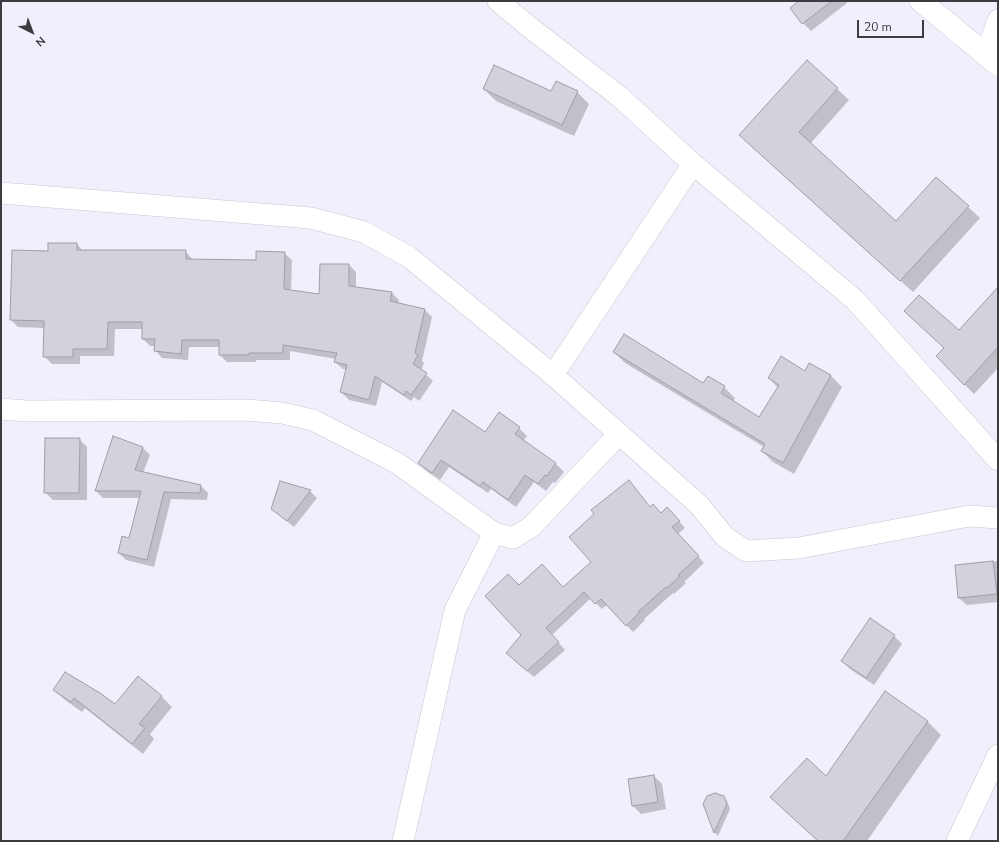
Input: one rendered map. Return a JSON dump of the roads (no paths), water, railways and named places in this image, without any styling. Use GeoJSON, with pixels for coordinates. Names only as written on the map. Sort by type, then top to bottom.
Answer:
{"type":"FeatureCollection","features":[{"type":"Feature","properties":{"kind":"street"},"geometry":{"type":"LineString","coordinates":[[498,1],[620,97],[693,164],[855,300],[998,460]]}},
{"type":"Feature","properties":{"kind":"street"},"geometry":{"type":"LineString","coordinates":[[921,1],[992,60]]}},
{"type":"Feature","properties":{"kind":"street"},"geometry":{"type":"LineString","coordinates":[[992,60],[998,20]]}},
{"type":"Feature","properties":{"kind":"street"},"geometry":{"type":"LineString","coordinates":[[553,375],[693,164]]}},
{"type":"Feature","properties":{"kind":"street"},"geometry":{"type":"LineString","coordinates":[[1,193],[311,218],[364,232],[410,257],[553,375],[699,505],[725,537],[746,551],[799,548],[969,516],[998,518]]}},
{"type":"Feature","properties":{"kind":"street"},"geometry":{"type":"LineString","coordinates":[[1,409],[28,412],[246,410],[282,412],[313,420],[397,464],[494,533],[513,538],[531,527],[619,434]]}},
{"type":"Feature","properties":{"kind":"street"},"geometry":{"type":"LineString","coordinates":[[403,841],[455,610],[494,533]]}},
{"type":"Feature","properties":{"kind":"street"},"geometry":{"type":"LineString","coordinates":[[957,841],[998,755]]}}]}
